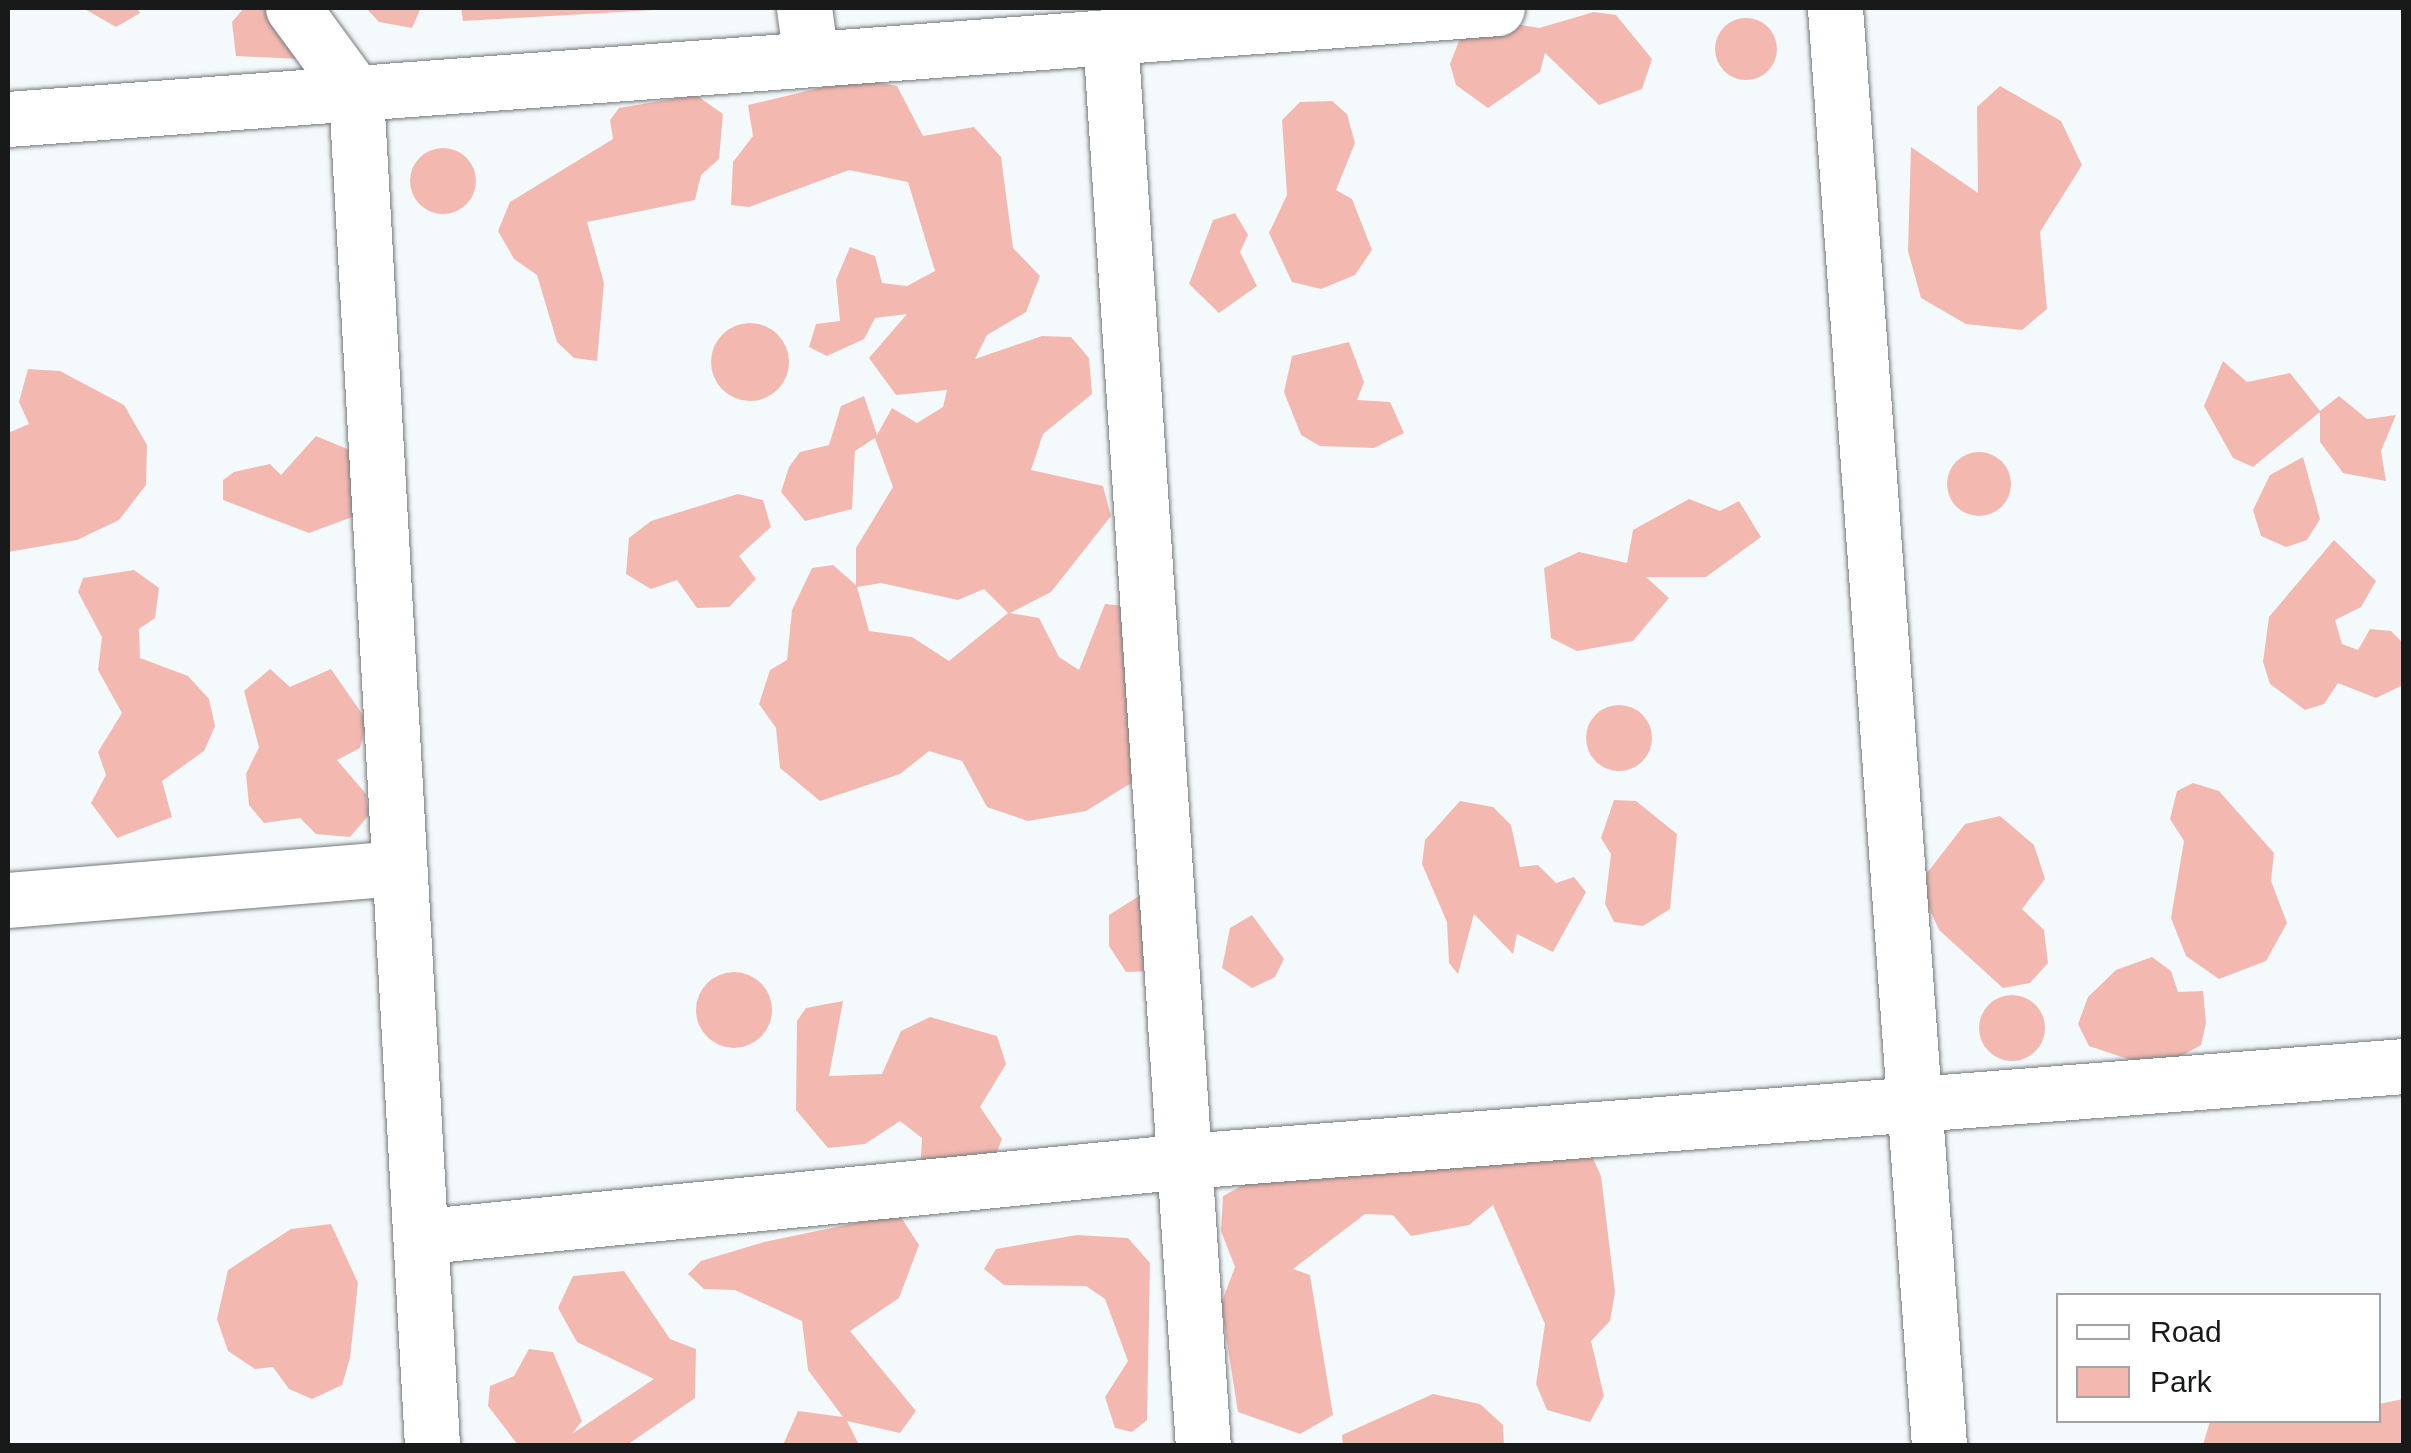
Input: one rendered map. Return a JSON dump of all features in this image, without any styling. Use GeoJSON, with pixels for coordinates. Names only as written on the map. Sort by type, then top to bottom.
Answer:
{"type":"FeatureCollection","features":[{"type":"Feature","properties":{"kind":"street"},"geometry":{"type":"LineString","coordinates":[[293,8],[356,94],[394,868],[426,1236],[432,1446]]}},
{"type":"Feature","properties":{"kind":"street"},"geometry":{"type":"LineString","coordinates":[[8,118],[356,94],[807,33],[1110,36],[1498,8]]}},
{"type":"Feature","properties":{"kind":"street"},"geometry":{"type":"LineString","coordinates":[[1835,8],[1939,1446]]}},
{"type":"Feature","properties":{"kind":"street"},"geometry":{"type":"LineString","coordinates":[[1110,36],[1203,1446]]}},
{"type":"Feature","properties":{"kind":"street"},"geometry":{"type":"LineString","coordinates":[[8,900],[394,868]]}},
{"type":"Feature","properties":{"kind":"street"},"geometry":{"type":"LineString","coordinates":[[426,1236],[1186,1161],[1914,1109],[2404,1066]]}},
{"type":"Feature","properties":{"kind":"green space"},"geometry":{"type":"Polygon","coordinates":[[[83,8],[137,8],[140,13],[116,27],[83,8]]]}},
{"type":"Feature","properties":{"kind":"green space"},"geometry":{"type":"Polygon","coordinates":[[[244,8],[293,8],[300,59],[236,56],[232,22],[244,8]]]}},
{"type":"Feature","properties":{"kind":"green space"},"geometry":{"type":"Polygon","coordinates":[[[366,8],[421,8],[412,28],[379,22],[366,8]]]}},
{"type":"Feature","properties":{"kind":"green space"},"geometry":{"type":"Polygon","coordinates":[[[461,8],[688,8],[463,21],[461,8]]]}},
{"type":"Feature","properties":{"kind":"green space"},"geometry":{"type":"Polygon","coordinates":[[[1594,12],[1616,15],[1652,59],[1642,89],[1599,105],[1545,53],[1540,72],[1488,108],[1456,85],[1450,64],[1461,36],[1492,20],[1539,28],[1594,12]]]}},
{"type":"Feature","properties":{"kind":"green space"},"geometry":{"type":"Polygon","coordinates":[[[1746,18],[1768,27],[1777,49],[1768,71],[1746,80],[1724,71],[1715,49],[1724,27],[1746,18]]]}},
{"type":"Feature","properties":{"kind":"green space"},"geometry":{"type":"Polygon","coordinates":[[[857,79],[897,86],[923,136],[974,127],[1001,157],[1013,248],[1040,276],[1026,312],[987,335],[975,359],[1042,336],[1071,337],[1089,358],[1092,394],[1043,434],[1031,470],[1103,486],[1111,516],[1051,592],[1010,613],[1039,618],[1059,657],[1079,670],[1105,604],[1145,608],[1144,775],[1086,811],[1028,821],[987,807],[962,761],[929,751],[900,774],[820,801],[780,768],[776,728],[759,704],[770,670],[787,660],[792,610],[812,568],[833,565],[856,585],[856,548],[893,487],[875,438],[855,451],[852,509],[805,521],[781,492],[789,467],[800,452],[829,445],[841,406],[864,396],[877,435],[892,408],[917,423],[943,407],[947,390],[896,395],[869,358],[907,314],[875,318],[864,339],[827,356],[809,347],[816,324],[840,321],[836,280],[850,247],[875,256],[882,283],[907,286],[935,271],[908,182],[849,170],[749,207],[731,205],[733,162],[753,136],[748,105],[857,79]],[[881,583],[857,587],[869,631],[912,637],[949,661],[1008,613],[984,589],[958,600],[881,583]]]}},
{"type":"Feature","properties":{"kind":"green space"},"geometry":{"type":"Polygon","coordinates":[[[2000,86],[2061,121],[2082,165],[2040,232],[2047,309],[2022,330],[1966,324],[1921,298],[1908,251],[1911,147],[1978,193],[1977,107],[2000,86]]]}},
{"type":"Feature","properties":{"kind":"green space"},"geometry":{"type":"Polygon","coordinates":[[[696,95],[723,114],[719,159],[701,175],[695,200],[587,222],[604,283],[597,361],[574,358],[557,342],[537,275],[514,259],[498,231],[510,202],[613,139],[610,120],[619,108],[696,95]]]}},
{"type":"Feature","properties":{"kind":"green space"},"geometry":{"type":"Polygon","coordinates":[[[1332,101],[1347,114],[1355,143],[1336,190],[1352,199],[1372,250],[1355,275],[1321,289],[1292,282],[1269,233],[1287,195],[1282,120],[1300,102],[1332,101]]]}},
{"type":"Feature","properties":{"kind":"green space"},"geometry":{"type":"Polygon","coordinates":[[[443,148],[467,157],[476,181],[467,205],[443,214],[419,205],[410,181],[419,157],[443,148]]]}},
{"type":"Feature","properties":{"kind":"green space"},"geometry":{"type":"Polygon","coordinates":[[[1235,213],[1248,235],[1240,252],[1257,286],[1219,313],[1189,284],[1213,220],[1235,213]]]}},
{"type":"Feature","properties":{"kind":"green space"},"geometry":{"type":"Polygon","coordinates":[[[750,323],[765,326],[777,335],[786,347],[786,377],[777,389],[765,398],[750,401],[735,398],[723,389],[714,377],[711,362],[714,347],[723,335],[735,326],[750,323]]]}},
{"type":"Feature","properties":{"kind":"green space"},"geometry":{"type":"Polygon","coordinates":[[[1349,342],[1364,382],[1357,400],[1390,402],[1404,433],[1374,448],[1320,446],[1301,435],[1284,392],[1292,356],[1349,342]]]}},
{"type":"Feature","properties":{"kind":"green space"},"geometry":{"type":"Polygon","coordinates":[[[2223,361],[2247,382],[2290,373],[2320,411],[2339,396],[2367,419],[2396,415],[2381,451],[2386,481],[2343,473],[2320,442],[2320,412],[2253,467],[2233,458],[2204,406],[2223,361]]]}},
{"type":"Feature","properties":{"kind":"green space"},"geometry":{"type":"Polygon","coordinates":[[[28,369],[60,371],[124,405],[147,445],[146,485],[119,520],[77,540],[8,552],[8,433],[29,424],[19,402],[28,369]]]}},
{"type":"Feature","properties":{"kind":"green space"},"geometry":{"type":"Polygon","coordinates":[[[316,436],[364,456],[355,516],[309,533],[223,500],[223,480],[234,472],[270,464],[281,475],[316,436]]]}},
{"type":"Feature","properties":{"kind":"green space"},"geometry":{"type":"Polygon","coordinates":[[[1979,452],[2002,461],[2011,484],[2002,507],[1979,516],[1956,507],[1947,484],[1956,461],[1979,452]]]}},
{"type":"Feature","properties":{"kind":"green space"},"geometry":{"type":"Polygon","coordinates":[[[2303,457],[2320,519],[2307,540],[2286,547],[2261,536],[2253,510],[2270,475],[2303,457]]]}},
{"type":"Feature","properties":{"kind":"green space"},"geometry":{"type":"Polygon","coordinates":[[[738,494],[763,500],[771,527],[739,556],[756,579],[729,607],[697,608],[677,580],[651,589],[626,574],[629,538],[651,521],[738,494]]]}},
{"type":"Feature","properties":{"kind":"green space"},"geometry":{"type":"Polygon","coordinates":[[[1689,499],[1720,511],[1739,501],[1761,537],[1706,577],[1646,577],[1669,598],[1633,641],[1577,651],[1551,638],[1544,568],[1579,552],[1627,563],[1633,530],[1689,499]]]}},
{"type":"Feature","properties":{"kind":"green space"},"geometry":{"type":"Polygon","coordinates":[[[2334,540],[2376,581],[2361,607],[2335,620],[2342,644],[2358,650],[2370,629],[2391,631],[2403,643],[2403,685],[2376,698],[2338,683],[2324,704],[2305,710],[2270,684],[2263,662],[2269,617],[2334,540]]]}},
{"type":"Feature","properties":{"kind":"green space"},"geometry":{"type":"Polygon","coordinates":[[[134,570],[159,588],[155,618],[139,629],[140,658],[188,676],[209,699],[215,726],[204,751],[162,781],[172,817],[117,838],[91,803],[106,775],[98,752],[122,713],[98,670],[102,637],[78,592],[83,578],[134,570]]]}},
{"type":"Feature","properties":{"kind":"green space"},"geometry":{"type":"Polygon","coordinates":[[[270,669],[290,687],[331,669],[367,721],[360,748],[337,760],[366,794],[369,815],[350,837],[316,834],[300,818],[264,823],[249,805],[246,774],[259,747],[244,691],[270,669]]]}},
{"type":"Feature","properties":{"kind":"green space"},"geometry":{"type":"Polygon","coordinates":[[[1619,705],[1643,714],[1652,738],[1643,762],[1619,771],[1595,762],[1586,738],[1595,714],[1619,705]]]}},
{"type":"Feature","properties":{"kind":"green space"},"geometry":{"type":"Polygon","coordinates":[[[2193,783],[2219,791],[2274,853],[2271,881],[2287,923],[2266,961],[2219,979],[2186,956],[2171,918],[2184,841],[2170,819],[2177,791],[2193,783]]]}},
{"type":"Feature","properties":{"kind":"green space"},"geometry":{"type":"Polygon","coordinates":[[[1614,800],[1636,801],[1677,834],[1670,909],[1643,926],[1614,922],[1605,904],[1611,854],[1601,838],[1614,800]]]}},
{"type":"Feature","properties":{"kind":"green space"},"geometry":{"type":"Polygon","coordinates":[[[1460,801],[1493,807],[1511,825],[1520,867],[1538,865],[1556,883],[1574,877],[1586,892],[1553,952],[1517,934],[1513,954],[1474,914],[1458,974],[1449,963],[1447,922],[1422,864],[1425,840],[1460,801]]]}},
{"type":"Feature","properties":{"kind":"green space"},"geometry":{"type":"Polygon","coordinates":[[[2000,816],[2034,845],[2045,879],[2022,909],[2044,930],[2048,963],[2030,983],[2003,988],[1939,930],[1926,901],[1927,873],[1965,824],[2000,816]]]}},
{"type":"Feature","properties":{"kind":"green space"},"geometry":{"type":"Polygon","coordinates":[[[1147,891],[1158,971],[1126,972],[1109,946],[1109,915],[1147,891]]]}},
{"type":"Feature","properties":{"kind":"green space"},"geometry":{"type":"Polygon","coordinates":[[[1252,915],[1284,959],[1275,977],[1252,988],[1222,968],[1230,928],[1252,915]]]}},
{"type":"Feature","properties":{"kind":"green space"},"geometry":{"type":"Polygon","coordinates":[[[2152,957],[2171,971],[2178,992],[2203,991],[2206,1023],[2201,1045],[2158,1069],[2089,1046],[2078,1024],[2088,997],[2116,970],[2152,957]]]}},
{"type":"Feature","properties":{"kind":"green space"},"geometry":{"type":"Polygon","coordinates":[[[734,972],[761,983],[772,1010],[761,1037],[734,1048],[707,1037],[696,1010],[707,983],[734,972]]]}},
{"type":"Feature","properties":{"kind":"green space"},"geometry":{"type":"Polygon","coordinates":[[[2012,995],[2036,1004],[2045,1028],[2036,1052],[2012,1061],[1988,1052],[1979,1028],[1988,1004],[2012,995]]]}},
{"type":"Feature","properties":{"kind":"green space"},"geometry":{"type":"Polygon","coordinates":[[[843,1001],[829,1076],[882,1074],[901,1031],[930,1017],[997,1036],[1006,1064],[980,1107],[1002,1139],[989,1172],[920,1174],[922,1138],[900,1121],[865,1144],[828,1148],[796,1110],[797,1021],[806,1008],[843,1001]]]}},
{"type":"Feature","properties":{"kind":"green space"},"geometry":{"type":"Polygon","coordinates":[[[1588,1147],[1601,1176],[1615,1292],[1610,1321],[1591,1341],[1604,1396],[1590,1422],[1547,1410],[1536,1384],[1545,1324],[1493,1205],[1469,1225],[1411,1236],[1393,1215],[1365,1214],[1293,1269],[1310,1275],[1333,1415],[1300,1434],[1238,1412],[1221,1304],[1235,1267],[1221,1231],[1223,1196],[1282,1164],[1588,1147]]]}},
{"type":"Feature","properties":{"kind":"green space"},"geometry":{"type":"Polygon","coordinates":[[[899,1214],[919,1245],[899,1298],[850,1331],[916,1411],[900,1433],[847,1421],[859,1445],[783,1445],[798,1411],[843,1417],[808,1370],[802,1321],[735,1290],[704,1289],[688,1274],[701,1261],[764,1242],[899,1214]]]}},
{"type":"Feature","properties":{"kind":"green space"},"geometry":{"type":"Polygon","coordinates":[[[331,1224],[358,1283],[350,1358],[342,1385],[312,1399],[289,1389],[273,1367],[255,1369],[228,1351],[217,1319],[228,1270],[291,1229],[331,1224]]]}},
{"type":"Feature","properties":{"kind":"green space"},"geometry":{"type":"Polygon","coordinates":[[[1077,1235],[1128,1238],[1150,1263],[1147,1420],[1132,1432],[1115,1428],[1105,1397],[1128,1361],[1105,1299],[1086,1286],[1004,1285],[984,1269],[996,1249],[1077,1235]]]}},
{"type":"Feature","properties":{"kind":"green space"},"geometry":{"type":"Polygon","coordinates":[[[624,1271],[670,1339],[696,1349],[695,1398],[627,1445],[518,1445],[488,1406],[490,1386],[514,1376],[529,1349],[553,1352],[582,1421],[572,1434],[654,1379],[577,1342],[558,1308],[573,1276],[624,1271]]]}},
{"type":"Feature","properties":{"kind":"green space"},"geometry":{"type":"Polygon","coordinates":[[[1433,1394],[1480,1404],[1503,1425],[1504,1445],[1343,1445],[1342,1435],[1433,1394]]]}},
{"type":"Feature","properties":{"kind":"green space"},"geometry":{"type":"Polygon","coordinates":[[[2403,1399],[2403,1445],[2203,1445],[2209,1423],[2381,1423],[2381,1404],[2403,1399]]]}}]}
